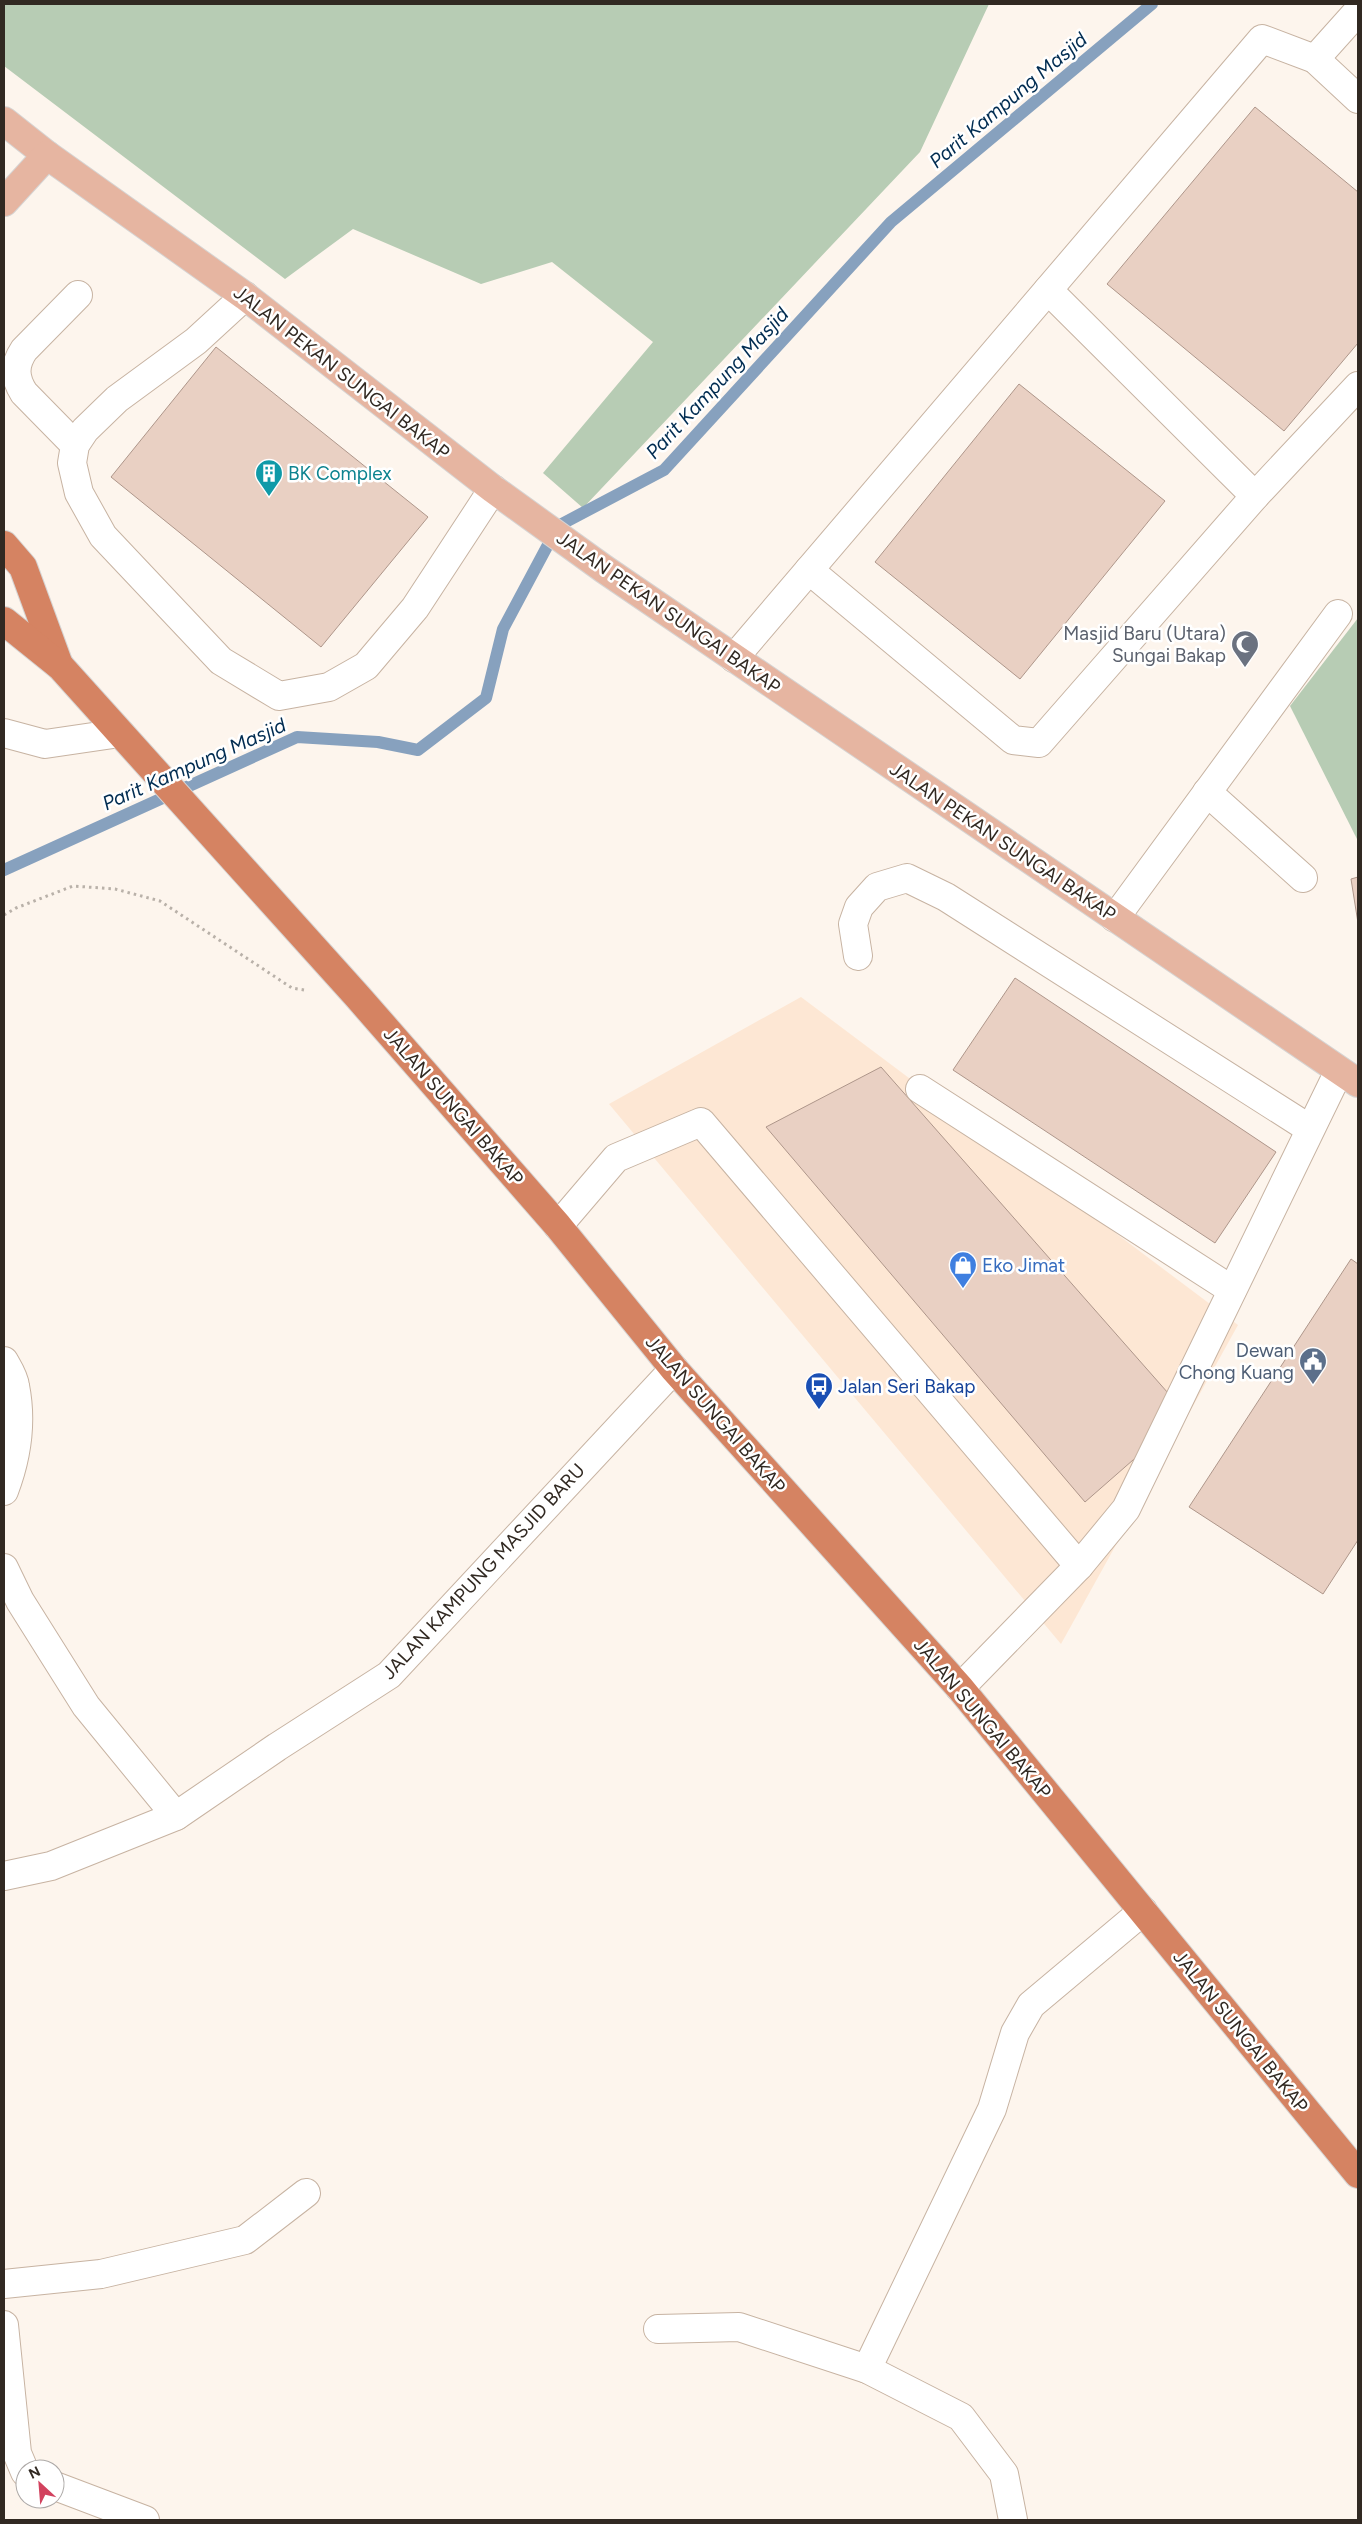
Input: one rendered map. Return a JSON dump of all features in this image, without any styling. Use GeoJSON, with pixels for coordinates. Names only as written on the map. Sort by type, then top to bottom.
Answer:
{"type":"FeatureCollection","features":[{"type":"Feature","properties":{"kind":"highway","name":"JALAN SUNGAI BAKAP"},"geometry":{"type":"LineString","coordinates":[[4,545],[23,567],[60,666]]}},
{"type":"Feature","properties":{"kind":"highway","name":"JALAN SUNGAI BAKAP"},"geometry":{"type":"LineString","coordinates":[[4,622],[60,666],[358,997],[558,1226],[674,1369],[960,1688],[1358,2174]]}},
{"type":"Feature","properties":{"kind":"main road","name":"JALAN PEKAN SUNGAI BAKAP"},"geometry":{"type":"LineString","coordinates":[[4,121],[48,155],[245,296],[494,490],[604,569],[1349,1077]]}},
{"type":"Feature","properties":{"kind":"main road"},"geometry":{"type":"LineString","coordinates":[[4,202],[48,155]]}},
{"type":"Feature","properties":{"kind":"street"},"geometry":{"type":"LineString","coordinates":[[1315,59],[1358,11]]}},
{"type":"Feature","properties":{"kind":"street"},"geometry":{"type":"LineString","coordinates":[[734,658],[1262,40],[1315,59],[1358,99]]}},
{"type":"Feature","properties":{"kind":"street"},"geometry":{"type":"LineString","coordinates":[[1048,290],[1255,496]]}},
{"type":"Feature","properties":{"kind":"street"},"geometry":{"type":"LineString","coordinates":[[75,445],[24,393],[17,383],[15,371],[17,360],[24,350],[78,295]]}},
{"type":"Feature","properties":{"kind":"street"},"geometry":{"type":"LineString","coordinates":[[245,296],[196,341],[117,399],[85,430],[75,445],[72,463],[79,493],[103,536],[221,661],[279,696],[329,687],[366,666],[416,608],[494,490]]}},
{"type":"Feature","properties":{"kind":"street"},"geometry":{"type":"LineString","coordinates":[[809,570],[1013,740],[1039,743],[1255,496],[1358,386]]}},
{"type":"Feature","properties":{"kind":"street"},"geometry":{"type":"LineString","coordinates":[[1115,918],[1338,614]]}},
{"type":"Feature","properties":{"kind":"street"},"geometry":{"type":"LineString","coordinates":[[4,733],[45,744],[120,733]]}},
{"type":"Feature","properties":{"kind":"street"},"geometry":{"type":"LineString","coordinates":[[1207,792],[1303,878]]}},
{"type":"Feature","properties":{"kind":"street"},"geometry":{"type":"LineString","coordinates":[[858,956],[852,924],[859,906],[877,887],[907,878],[946,897],[1310,1129]]}},
{"type":"Feature","properties":{"kind":"street"},"geometry":{"type":"LineString","coordinates":[[960,1688],[1079,1566],[1126,1509],[1310,1129],[1349,1077]]}},
{"type":"Feature","properties":{"kind":"street"},"geometry":{"type":"LineString","coordinates":[[920,1089],[1232,1290]]}},
{"type":"Feature","properties":{"kind":"street"},"geometry":{"type":"LineString","coordinates":[[558,1226],[616,1158],[701,1122],[1079,1566]]}},
{"type":"Feature","properties":{"kind":"street"},"geometry":{"type":"LineString","coordinates":[[4,1361],[15,1384],[19,1433],[4,1491]]}},
{"type":"Feature","properties":{"kind":"street","name":"JALAN KAMPUNG MASJID BARU"},"geometry":{"type":"LineString","coordinates":[[4,1876],[51,1866],[176,1816],[277,1747],[389,1676],[674,1369]]}},
{"type":"Feature","properties":{"kind":"street"},"geometry":{"type":"LineString","coordinates":[[4,1568],[20,1601],[86,1706],[176,1816]]}},
{"type":"Feature","properties":{"kind":"street"},"geometry":{"type":"LineString","coordinates":[[867,2369],[992,2109],[1015,2032],[1031,2005],[1143,1911]]}},
{"type":"Feature","properties":{"kind":"street"},"geometry":{"type":"LineString","coordinates":[[4,2284],[101,2274],[245,2240],[306,2193]]}},
{"type":"Feature","properties":{"kind":"street"},"geometry":{"type":"LineString","coordinates":[[4,2325],[17,2453],[20,2459]]}},
{"type":"Feature","properties":{"kind":"street"},"geometry":{"type":"LineString","coordinates":[[658,2329],[739,2327],[867,2369],[961,2417],[1004,2474],[1012,2520]]}},
{"type":"Feature","properties":{"kind":"street"},"geometry":{"type":"LineString","coordinates":[[65,2490],[145,2520]]}},
{"type":"Feature","properties":{"kind":"path"},"geometry":{"type":"LineString","coordinates":[[4,916],[16,908],[73,886],[115,889],[160,901],[292,988],[358,997]]}},
{"type":"Feature","properties":{"kind":"shaded area"},"geometry":{"type":"Polygon","coordinates":[[[801,997],[1238,1325],[1061,1644],[609,1104],[801,997]]]}},
{"type":"Feature","properties":{"kind":"green space"},"geometry":{"type":"Polygon","coordinates":[[[4,4],[989,4],[920,152],[583,508],[543,473],[653,342],[552,262],[481,284],[353,229],[285,279],[4,66],[4,4]]]}},
{"type":"Feature","properties":{"kind":"green space"},"geometry":{"type":"Polygon","coordinates":[[[1358,618],[1358,841],[1290,706],[1358,618]]]}},
{"type":"Feature","properties":{"kind":"building"},"geometry":{"type":"Polygon","coordinates":[[[1255,107],[1358,192],[1358,343],[1284,431],[1107,284],[1255,107]]]}},
{"type":"Feature","properties":{"kind":"building","name":"BK Complex"},"geometry":{"type":"Polygon","coordinates":[[[216,347],[428,517],[321,647],[111,477],[216,347]]]}},
{"type":"Feature","properties":{"kind":"building"},"geometry":{"type":"Polygon","coordinates":[[[1019,384],[1165,501],[1020,679],[875,562],[1019,384]]]}},
{"type":"Feature","properties":{"kind":"building"},"geometry":{"type":"Polygon","coordinates":[[[1358,877],[1358,923],[1351,879],[1358,877]]]}},
{"type":"Feature","properties":{"kind":"building"},"geometry":{"type":"Polygon","coordinates":[[[1015,978],[1276,1152],[1215,1243],[953,1070],[1015,978]]]}},
{"type":"Feature","properties":{"kind":"building"},"geometry":{"type":"Polygon","coordinates":[[[881,1067],[1168,1393],[1149,1446],[1085,1502],[766,1127],[881,1067]]]}},
{"type":"Feature","properties":{"kind":"building","name":"Dewan Chong Kuang"},"geometry":{"type":"Polygon","coordinates":[[[1351,1259],[1358,1264],[1358,1540],[1323,1594],[1189,1507],[1351,1259]]]}},
{"type":"Feature","properties":{"kind":"waterway","name":"Parit Kampung Masjid"},"geometry":{"type":"LineString","coordinates":[[4,870],[297,737],[378,742],[418,750],[486,698],[503,629],[558,526],[664,470],[891,222],[1152,4]]}},
{"type":"Feature","properties":{"kind":"place","name":"BK Complex"},"geometry":{"type":"Point","coordinates":[269,497]}},
{"type":"Feature","properties":{"kind":"place","name":"Masjid Baru (Utara) Sungai Bakap"},"geometry":{"type":"Point","coordinates":[1245,668]}},
{"type":"Feature","properties":{"kind":"place","name":"Eko Jimat"},"geometry":{"type":"Point","coordinates":[963,1289]}},
{"type":"Feature","properties":{"kind":"place","name":"Dewan Chong Kuang"},"geometry":{"type":"Point","coordinates":[1313,1385]}},
{"type":"Feature","properties":{"kind":"place","name":"Jalan Seri Bakap"},"geometry":{"type":"Point","coordinates":[819,1410]}}]}
